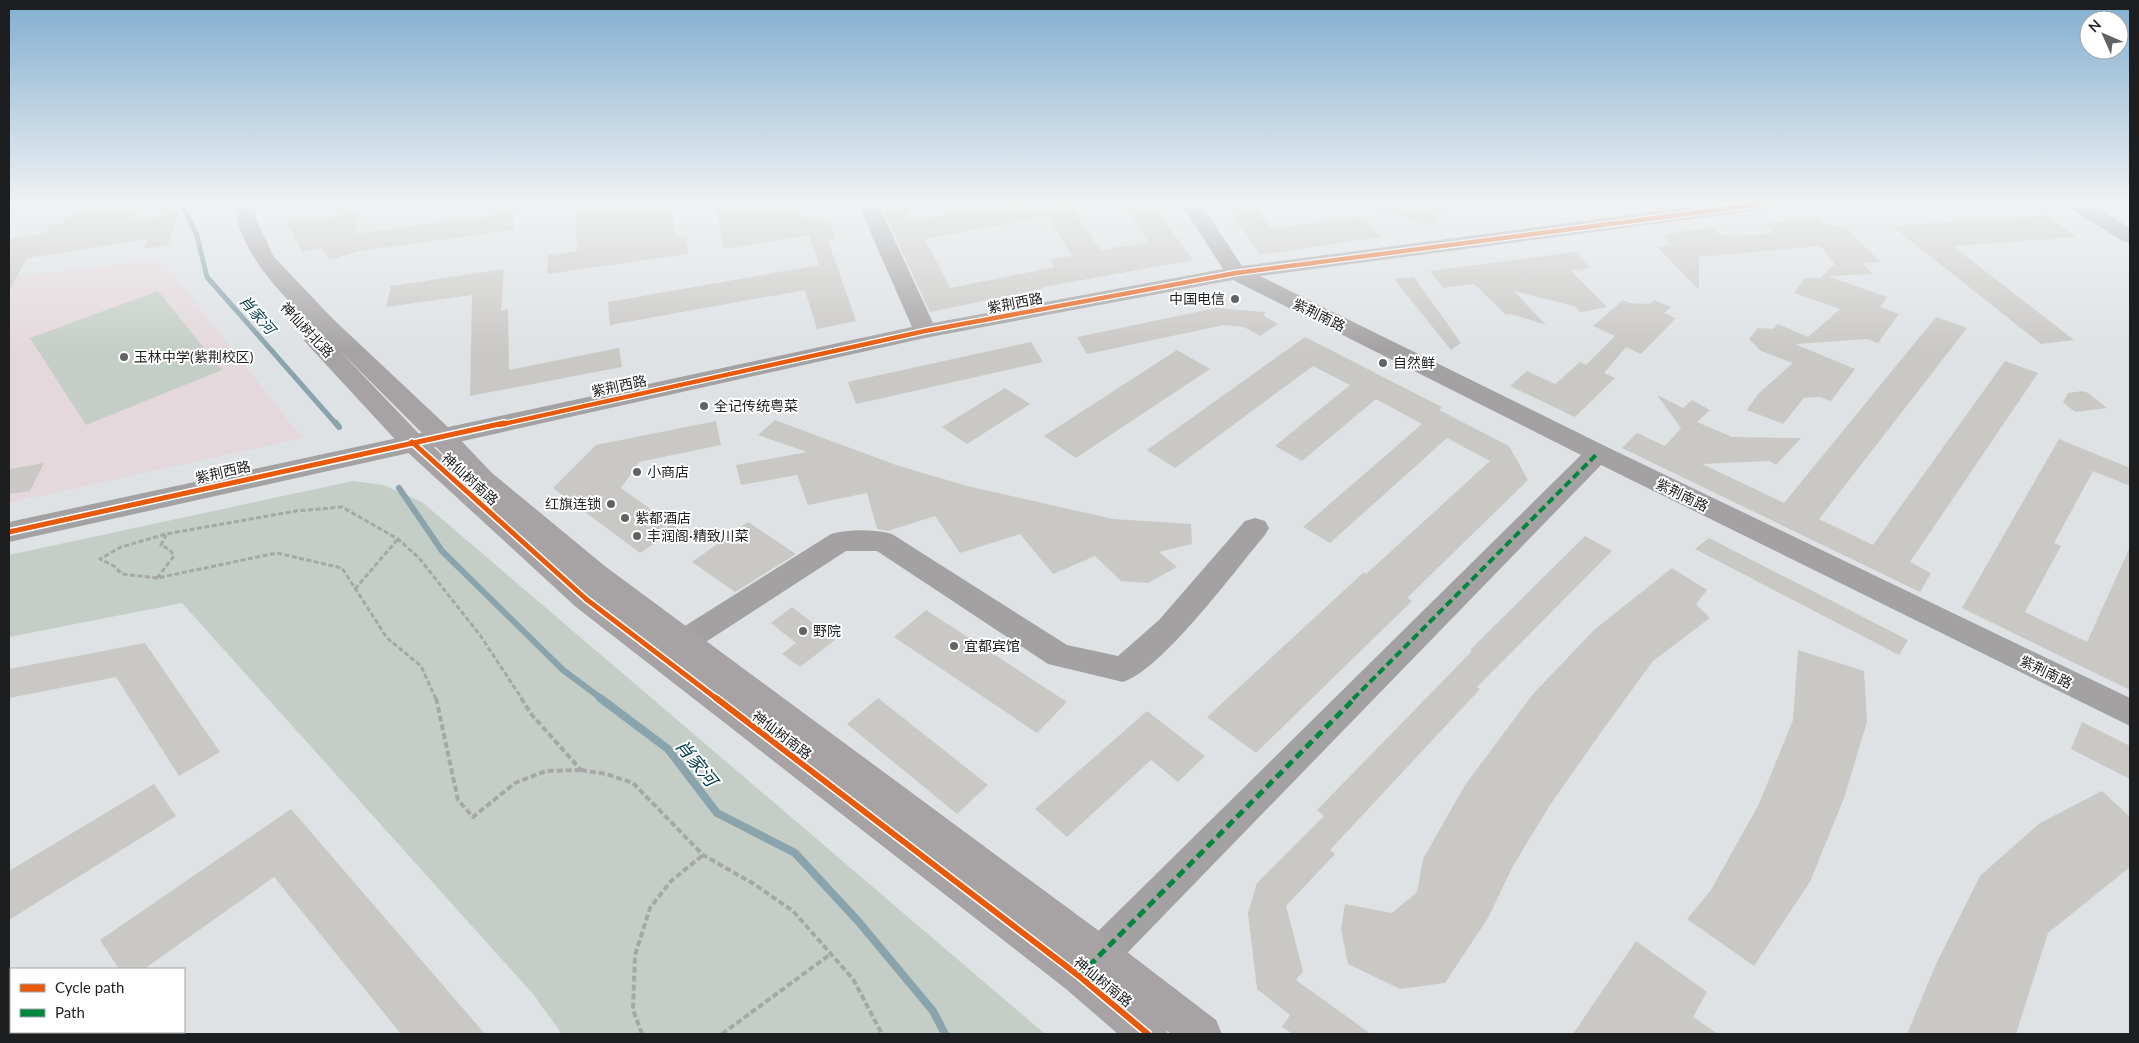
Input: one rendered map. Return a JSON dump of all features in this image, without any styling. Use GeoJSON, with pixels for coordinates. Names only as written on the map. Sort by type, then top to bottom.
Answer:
{"type":"FeatureCollection","features":[{"type":"Feature","properties":{"kind":"main road","name":"神仙树北路"},"geometry":{"type":"LineString","coordinates":[[241,253],[245,264],[427,439]]}},
{"type":"Feature","properties":{"kind":"main road"},"geometry":{"type":"LineString","coordinates":[[261,253],[264,259],[427,439]]}},
{"type":"Feature","properties":{"kind":"main road","name":"神仙树南路"},"geometry":{"type":"LineString","coordinates":[[427,439],[586,600],[673,648],[1090,965],[1148,1034]]}},
{"type":"Feature","properties":{"kind":"main road"},"geometry":{"type":"LineString","coordinates":[[1090,965],[1202,1034]]}},
{"type":"Feature","properties":{"kind":"street"},"geometry":{"type":"LineString","coordinates":[[890,253],[925,331]]}},
{"type":"Feature","properties":{"kind":"street"},"geometry":{"type":"LineString","coordinates":[[1223,253],[1236,273]]}},
{"type":"Feature","properties":{"kind":"street","name":"紫荆西路"},"geometry":{"type":"LineString","coordinates":[[9,532],[925,331],[1236,273],[1391,253]]}},
{"type":"Feature","properties":{"kind":"street","name":"紫荆南路"},"geometry":{"type":"LineString","coordinates":[[1236,273],[1598,453],[2130,713]]}},
{"type":"Feature","properties":{"kind":"street"},"geometry":{"type":"LineString","coordinates":[[1090,965],[1598,453]]}},
{"type":"Feature","properties":{"kind":"street"},"geometry":{"type":"LineString","coordinates":[[673,648],[840,541],[882,541],[1059,655],[1123,670],[1170,628],[1256,528]]}},
{"type":"Feature","properties":{"kind":"path"},"geometry":{"type":"LineString","coordinates":[[581,770],[570,760],[532,715],[480,635],[418,558],[398,539],[342,507],[296,511],[166,534],[121,547],[100,559],[114,566],[122,574],[158,578],[277,553],[342,568],[386,638],[421,666],[438,703],[458,800],[472,817],[515,783],[546,771],[581,770],[606,774],[633,783],[660,814],[703,855],[754,884],[793,911],[853,979],[882,1034]]}},
{"type":"Feature","properties":{"kind":"path"},"geometry":{"type":"LineString","coordinates":[[158,578],[174,556],[170,550],[161,545],[166,534]]}},
{"type":"Feature","properties":{"kind":"path"},"geometry":{"type":"LineString","coordinates":[[355,589],[398,539]]}},
{"type":"Feature","properties":{"kind":"path"},"geometry":{"type":"LineString","coordinates":[[642,1034],[633,1010],[635,955],[650,908],[671,881],[703,855]]}},
{"type":"Feature","properties":{"kind":"path"},"geometry":{"type":"LineString","coordinates":[[722,1034],[832,953]]}},
{"type":"Feature","properties":{"kind":"shaded area","name":"玉林中学(紫荆校区)"},"geometry":{"type":"Polygon","coordinates":[[[161,259],[302,438],[9,503],[9,277],[161,259]]]}},
{"type":"Feature","properties":{"kind":"shaded area"},"geometry":{"type":"Polygon","coordinates":[[[158,291],[222,370],[86,425],[30,338],[158,291]]]}},
{"type":"Feature","properties":{"kind":"shaded area"},"geometry":{"type":"Polygon","coordinates":[[[353,481],[383,485],[422,502],[1045,1034],[562,1034],[533,994],[182,603],[9,637],[9,555],[353,481]]]}},
{"type":"Feature","properties":{"kind":"building"},"geometry":{"type":"Polygon","coordinates":[[[9,253],[61,253],[27,258],[9,291],[9,253]]]}},
{"type":"Feature","properties":{"kind":"building"},"geometry":{"type":"Polygon","coordinates":[[[325,253],[354,253],[329,260],[325,253]]]}},
{"type":"Feature","properties":{"kind":"building"},"geometry":{"type":"Polygon","coordinates":[[[565,253],[688,254],[547,274],[548,255],[565,253]]]}},
{"type":"Feature","properties":{"kind":"building"},"geometry":{"type":"Polygon","coordinates":[[[815,253],[832,253],[856,321],[817,329],[805,290],[610,325],[608,302],[819,265],[815,253]]]}},
{"type":"Feature","properties":{"kind":"building"},"geometry":{"type":"Polygon","coordinates":[[[903,253],[932,253],[950,288],[1054,267],[1050,259],[1072,256],[1070,253],[1188,253],[1193,260],[1044,287],[930,312],[903,253]]]}},
{"type":"Feature","properties":{"kind":"building"},"geometry":{"type":"Polygon","coordinates":[[[1258,253],[1276,253],[1260,255],[1258,253]]]}},
{"type":"Feature","properties":{"kind":"building"},"geometry":{"type":"Polygon","coordinates":[[[1576,253],[1591,268],[1571,271],[1607,307],[1581,312],[1574,306],[1514,291],[1546,325],[1511,314],[1506,315],[1474,284],[1443,288],[1430,271],[1576,253]]]}},
{"type":"Feature","properties":{"kind":"building"},"geometry":{"type":"Polygon","coordinates":[[[1663,253],[1747,253],[1699,257],[1699,290],[1663,253]]]}},
{"type":"Feature","properties":{"kind":"building"},"geometry":{"type":"Polygon","coordinates":[[[1826,253],[1871,253],[1881,262],[1862,263],[1873,274],[1827,276],[1887,297],[1880,307],[1899,314],[1878,343],[1867,339],[1795,344],[1855,369],[1831,401],[1820,397],[1804,398],[1783,424],[1747,410],[1758,394],[1793,363],[1761,351],[1749,339],[1758,328],[1773,329],[1778,324],[1808,337],[1840,309],[1794,293],[1805,278],[1820,278],[1835,264],[1826,253]]]}},
{"type":"Feature","properties":{"kind":"building"},"geometry":{"type":"Polygon","coordinates":[[[1926,253],[1962,253],[2074,340],[2041,344],[1926,253]]]}},
{"type":"Feature","properties":{"kind":"building"},"geometry":{"type":"Polygon","coordinates":[[[504,269],[501,311],[508,309],[509,370],[619,348],[622,367],[470,396],[472,295],[386,307],[391,286],[504,269]]]}},
{"type":"Feature","properties":{"kind":"building"},"geometry":{"type":"Polygon","coordinates":[[[1414,277],[1461,343],[1451,350],[1394,279],[1414,277]]]}},
{"type":"Feature","properties":{"kind":"building"},"geometry":{"type":"Polygon","coordinates":[[[1623,300],[1629,303],[1650,304],[1654,300],[1671,307],[1664,313],[1676,318],[1641,354],[1626,347],[1604,373],[1615,378],[1575,417],[1510,386],[1527,371],[1555,384],[1580,362],[1586,365],[1615,336],[1593,326],[1623,300]]]}},
{"type":"Feature","properties":{"kind":"building"},"geometry":{"type":"Polygon","coordinates":[[[1216,308],[1265,312],[1264,316],[1278,324],[1260,336],[1244,327],[1224,325],[1087,354],[1077,337],[1216,308]]]}},
{"type":"Feature","properties":{"kind":"building"},"geometry":{"type":"Polygon","coordinates":[[[1936,317],[1967,328],[1819,519],[1873,545],[2005,361],[2038,373],[1910,562],[1931,573],[1920,592],[1622,448],[1637,433],[1665,446],[1681,428],[1657,395],[1683,408],[1692,400],[1710,410],[1697,422],[1732,437],[1801,438],[1776,465],[1769,461],[1702,464],[1784,503],[1936,317]]]}},
{"type":"Feature","properties":{"kind":"building"},"geometry":{"type":"Polygon","coordinates":[[[1305,337],[1442,407],[1439,410],[1509,446],[1528,480],[1407,598],[1412,601],[1256,753],[1207,717],[1364,572],[1366,574],[1490,461],[1447,438],[1330,543],[1303,527],[1422,424],[1376,399],[1302,461],[1275,446],[1350,385],[1313,366],[1175,468],[1147,450],[1305,337]]]}},
{"type":"Feature","properties":{"kind":"building"},"geometry":{"type":"Polygon","coordinates":[[[1031,342],[1043,362],[856,404],[848,382],[1031,342]]]}},
{"type":"Feature","properties":{"kind":"building"},"geometry":{"type":"Polygon","coordinates":[[[1177,350],[1210,369],[1076,458],[1044,436],[1177,350]]]}},
{"type":"Feature","properties":{"kind":"building"},"geometry":{"type":"Polygon","coordinates":[[[1005,388],[1030,404],[967,444],[942,427],[1005,388]]]}},
{"type":"Feature","properties":{"kind":"building"},"geometry":{"type":"Polygon","coordinates":[[[2083,391],[2107,408],[2075,412],[2063,402],[2068,393],[2083,391]]]}},
{"type":"Feature","properties":{"kind":"building"},"geometry":{"type":"Polygon","coordinates":[[[775,420],[896,465],[967,486],[1113,519],[1191,524],[1192,544],[1159,552],[1177,567],[1148,583],[1121,581],[1095,556],[1053,574],[1020,534],[960,553],[935,516],[888,531],[877,529],[867,493],[808,505],[797,475],[741,485],[736,465],[807,452],[758,435],[775,420]]]}},
{"type":"Feature","properties":{"kind":"building"},"geometry":{"type":"Polygon","coordinates":[[[716,421],[721,445],[639,462],[621,488],[677,528],[640,553],[553,488],[596,445],[716,421]]]}},
{"type":"Feature","properties":{"kind":"building"},"geometry":{"type":"Polygon","coordinates":[[[2059,439],[2130,468],[2130,486],[2093,471],[2054,543],[2061,546],[2025,612],[2087,642],[2130,547],[2130,690],[1962,608],[2059,439]]]}},
{"type":"Feature","properties":{"kind":"building"},"geometry":{"type":"Polygon","coordinates":[[[44,463],[30,491],[9,494],[9,469],[44,463]]]}},
{"type":"Feature","properties":{"kind":"building"},"geometry":{"type":"Polygon","coordinates":[[[748,522],[796,554],[735,592],[692,562],[748,522]]]}},
{"type":"Feature","properties":{"kind":"building"},"geometry":{"type":"Polygon","coordinates":[[[1585,536],[1612,551],[1477,687],[1480,689],[1330,850],[1335,854],[1286,906],[1303,971],[1296,980],[1371,1034],[1293,1034],[1282,1027],[1290,1015],[1257,989],[1248,913],[1257,883],[1324,816],[1317,810],[1472,651],[1470,650],[1585,536]]]}},
{"type":"Feature","properties":{"kind":"building"},"geometry":{"type":"Polygon","coordinates":[[[1709,538],[1908,640],[1899,655],[1695,549],[1709,538]]]}},
{"type":"Feature","properties":{"kind":"building"},"geometry":{"type":"Polygon","coordinates":[[[1672,568],[1707,590],[1696,604],[1710,618],[1653,661],[1602,731],[1550,805],[1513,866],[1488,918],[1445,983],[1400,989],[1348,964],[1341,929],[1345,904],[1392,913],[1417,892],[1423,859],[1465,785],[1533,694],[1594,630],[1672,568]]]}},
{"type":"Feature","properties":{"kind":"building","name":"野院"},"geometry":{"type":"Polygon","coordinates":[[[792,607],[835,640],[800,667],[782,654],[796,643],[771,623],[792,607]]]}},
{"type":"Feature","properties":{"kind":"building"},"geometry":{"type":"Polygon","coordinates":[[[926,610],[1067,702],[1037,733],[894,637],[926,610]]]}},
{"type":"Feature","properties":{"kind":"building"},"geometry":{"type":"Polygon","coordinates":[[[145,643],[220,752],[179,776],[116,677],[9,698],[9,669],[145,643]]]}},
{"type":"Feature","properties":{"kind":"building"},"geometry":{"type":"Polygon","coordinates":[[[1798,650],[1864,671],[1867,722],[1844,798],[1810,882],[1754,966],[1687,919],[1711,890],[1759,804],[1793,720],[1798,650]]]}},
{"type":"Feature","properties":{"kind":"building"},"geometry":{"type":"Polygon","coordinates":[[[878,698],[988,785],[957,814],[847,724],[878,698]]]}},
{"type":"Feature","properties":{"kind":"building"},"geometry":{"type":"Polygon","coordinates":[[[1147,711],[1205,756],[1178,782],[1151,760],[1067,837],[1035,809],[1147,711]]]}},
{"type":"Feature","properties":{"kind":"building"},"geometry":{"type":"Polygon","coordinates":[[[2082,722],[2130,746],[2130,779],[2071,749],[2082,722]]]}},
{"type":"Feature","properties":{"kind":"building"},"geometry":{"type":"Polygon","coordinates":[[[154,784],[176,816],[9,920],[9,871],[154,784]]]}},
{"type":"Feature","properties":{"kind":"building"},"geometry":{"type":"Polygon","coordinates":[[[2102,791],[2130,817],[2130,867],[2048,933],[2016,1034],[1907,1034],[1936,964],[1980,876],[2040,823],[2102,791]]]}},
{"type":"Feature","properties":{"kind":"building"},"geometry":{"type":"Polygon","coordinates":[[[291,809],[485,1034],[401,1034],[274,877],[145,968],[118,968],[100,940],[291,809]]]}},
{"type":"Feature","properties":{"kind":"building"},"geometry":{"type":"Polygon","coordinates":[[[1636,941],[1707,992],[1693,1017],[1718,1034],[1573,1034],[1636,941]]]}},
{"type":"Feature","properties":{"kind":"waterway","name":"肖家河"},"geometry":{"type":"LineString","coordinates":[[201,253],[207,277],[337,425]]}},
{"type":"Feature","properties":{"kind":"waterway","name":"肖家河"},"geometry":{"type":"LineString","coordinates":[[336,423],[339,427]]}},
{"type":"Feature","properties":{"kind":"waterway","name":"肖家河"},"geometry":{"type":"LineString","coordinates":[[399,488],[442,551],[563,670],[602,699]]}},
{"type":"Feature","properties":{"kind":"waterway","name":"肖家河"},"geometry":{"type":"LineString","coordinates":[[600,698],[668,749],[717,813],[795,853],[858,921],[933,1011],[945,1034]]}},
{"type":"Feature","properties":{"kind":"marked path"},"geometry":{"type":"LineString","coordinates":[[1079,976],[1598,453]]}},
{"type":"Feature","properties":{"kind":"cycle path"},"geometry":{"type":"LineString","coordinates":[[9,532],[925,331],[1236,273],[1391,253]]}},
{"type":"Feature","properties":{"kind":"cycle path"},"geometry":{"type":"LineString","coordinates":[[412,442],[586,599],[1079,976],[1148,1034]]}},
{"type":"Feature","properties":{"kind":"place","name":"中国电信"},"geometry":{"type":"Point","coordinates":[1235,299]}},
{"type":"Feature","properties":{"kind":"place","name":"玉林中学(紫荆校区)"},"geometry":{"type":"Point","coordinates":[124,357]}},
{"type":"Feature","properties":{"kind":"place","name":"自然鲜"},"geometry":{"type":"Point","coordinates":[1383,363]}},
{"type":"Feature","properties":{"kind":"place","name":"全记传统粤菜"},"geometry":{"type":"Point","coordinates":[704,406]}},
{"type":"Feature","properties":{"kind":"place","name":"小商店"},"geometry":{"type":"Point","coordinates":[637,472]}},
{"type":"Feature","properties":{"kind":"place","name":"红旗连锁"},"geometry":{"type":"Point","coordinates":[611,504]}},
{"type":"Feature","properties":{"kind":"place","name":"紫都酒店"},"geometry":{"type":"Point","coordinates":[625,518]}},
{"type":"Feature","properties":{"kind":"place","name":"丰润阁·精致川菜"},"geometry":{"type":"Point","coordinates":[637,536]}},
{"type":"Feature","properties":{"kind":"place","name":"野院"},"geometry":{"type":"Point","coordinates":[803,631]}},
{"type":"Feature","properties":{"kind":"place","name":"宜都宾馆"},"geometry":{"type":"Point","coordinates":[954,646]}}]}
